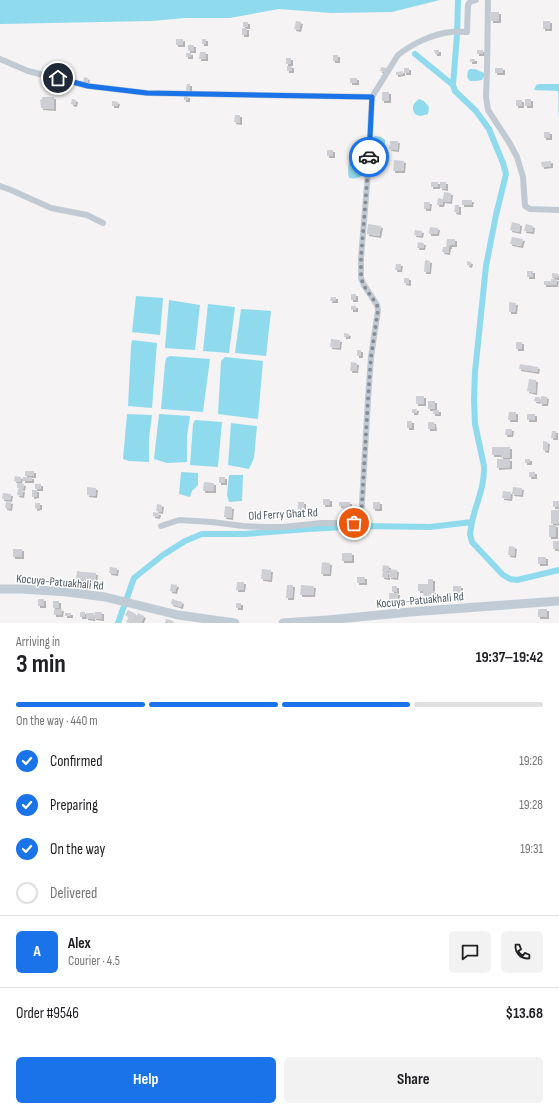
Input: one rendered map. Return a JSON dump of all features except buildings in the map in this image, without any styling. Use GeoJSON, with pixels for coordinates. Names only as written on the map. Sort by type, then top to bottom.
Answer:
{"type":"FeatureCollection","features":[{"type":"Feature","properties":{"kind":"main road","name":"Kocuya-Patuakhali Rd"},"geometry":{"type":"LineString","coordinates":[[0,589],[67,592],[117,600],[215,622],[235,623]]}},
{"type":"Feature","properties":{"kind":"main road","name":"Kocuya-Patuakhali Rd"},"geometry":{"type":"LineString","coordinates":[[283,623],[559,601]]}},
{"type":"Feature","properties":{"kind":"street"},"geometry":{"type":"LineString","coordinates":[[0,59],[28,71],[88,86],[147,93],[372,97],[398,55],[402,52],[432,37],[451,32],[467,32],[468,5],[470,2],[476,0]]}},
{"type":"Feature","properties":{"kind":"street"},"geometry":{"type":"LineString","coordinates":[[488,0],[486,97],[488,110],[517,157],[523,177],[525,206],[530,209],[559,210]]}},
{"type":"Feature","properties":{"kind":"street","name":"Old Ferry Ghat Rd"},"geometry":{"type":"LineString","coordinates":[[161,526],[179,520],[263,527],[283,527],[321,523],[354,523],[361,520],[371,357],[378,310],[377,305],[364,286],[361,278],[361,258],[372,97]]}},
{"type":"Feature","properties":{"kind":"street"},"geometry":{"type":"LineString","coordinates":[[0,186],[51,208],[87,215],[102,223]]}},
{"type":"Feature","properties":{"kind":"water"},"geometry":{"type":"Polygon","coordinates":[[[0,0],[440,0],[392,12],[331,13],[279,9],[230,18],[0,24],[0,0]]]}},
{"type":"Feature","properties":{"kind":"water"},"geometry":{"type":"Polygon","coordinates":[[[470,69],[475,69],[484,73],[482,80],[470,81],[467,77],[470,69]]]}},
{"type":"Feature","properties":{"kind":"water"},"geometry":{"type":"Polygon","coordinates":[[[559,84],[559,119],[558,91],[534,90],[536,85],[559,84]]]}},
{"type":"Feature","properties":{"kind":"water"},"geometry":{"type":"Polygon","coordinates":[[[419,99],[424,101],[429,107],[428,114],[421,116],[414,113],[413,107],[419,99]]]}},
{"type":"Feature","properties":{"kind":"water"},"geometry":{"type":"Polygon","coordinates":[[[375,136],[381,137],[385,140],[385,154],[378,156],[373,155],[372,138],[375,136]]]}},
{"type":"Feature","properties":{"kind":"water"},"geometry":{"type":"Polygon","coordinates":[[[355,154],[362,155],[363,175],[357,178],[349,178],[348,169],[350,156],[355,154]]]}},
{"type":"Feature","properties":{"kind":"water"},"geometry":{"type":"Polygon","coordinates":[[[136,296],[163,298],[160,335],[132,332],[136,296]]]}},
{"type":"Feature","properties":{"kind":"water"},"geometry":{"type":"Polygon","coordinates":[[[169,300],[200,305],[195,350],[165,348],[169,300]]]}},
{"type":"Feature","properties":{"kind":"water"},"geometry":{"type":"Polygon","coordinates":[[[208,304],[235,307],[229,353],[203,351],[208,304]]]}},
{"type":"Feature","properties":{"kind":"water"},"geometry":{"type":"Polygon","coordinates":[[[241,309],[271,311],[266,356],[235,353],[241,309]]]}},
{"type":"Feature","properties":{"kind":"water"},"geometry":{"type":"Polygon","coordinates":[[[132,340],[157,343],[152,408],[128,406],[132,340]]]}},
{"type":"Feature","properties":{"kind":"water"},"geometry":{"type":"Polygon","coordinates":[[[170,356],[210,359],[203,412],[161,409],[166,358],[170,356]]]}},
{"type":"Feature","properties":{"kind":"water"},"geometry":{"type":"Polygon","coordinates":[[[225,357],[263,361],[258,419],[218,414],[221,361],[225,357]]]}},
{"type":"Feature","properties":{"kind":"water"},"geometry":{"type":"Polygon","coordinates":[[[127,414],[152,415],[149,438],[149,462],[129,461],[123,459],[127,414]]]}},
{"type":"Feature","properties":{"kind":"water"},"geometry":{"type":"Polygon","coordinates":[[[159,414],[190,416],[187,436],[187,462],[167,463],[154,459],[159,414]]]}},
{"type":"Feature","properties":{"kind":"water"},"geometry":{"type":"Polygon","coordinates":[[[195,420],[222,422],[218,467],[190,465],[193,424],[195,420]]]}},
{"type":"Feature","properties":{"kind":"water"},"geometry":{"type":"Polygon","coordinates":[[[231,423],[257,426],[254,458],[249,469],[228,465],[231,423]]]}},
{"type":"Feature","properties":{"kind":"water"},"geometry":{"type":"Polygon","coordinates":[[[181,472],[198,473],[198,485],[192,491],[190,497],[179,494],[181,472]]]}},
{"type":"Feature","properties":{"kind":"water"},"geometry":{"type":"Polygon","coordinates":[[[229,475],[243,475],[242,501],[229,502],[227,495],[229,475]]]}},
{"type":"Feature","properties":{"kind":"waterway"},"geometry":{"type":"LineString","coordinates":[[118,623],[134,578],[163,555],[185,541],[202,534],[245,534],[364,526],[430,527],[472,522],[482,487],[484,473],[484,466],[475,424],[475,372],[486,266],[506,174],[489,129],[476,111],[455,91],[453,85],[458,0]]}},
{"type":"Feature","properties":{"kind":"waterway"},"geometry":{"type":"LineString","coordinates":[[415,54],[453,85]]}},
{"type":"Feature","properties":{"kind":"waterway"},"geometry":{"type":"LineString","coordinates":[[472,522],[470,534],[472,542],[503,575],[510,579],[517,580],[559,570]]}},
{"type":"Feature","properties":{"kind":"way so far"},"geometry":{"type":"LineString","coordinates":[[354,523],[361,520],[365,431],[371,357],[378,310],[374,299],[364,286],[361,278],[361,258],[369,157]]}},
{"type":"Feature","properties":{"kind":"route"},"geometry":{"type":"LineString","coordinates":[[58,78],[88,86],[147,93],[372,97],[369,157]]}}]}
